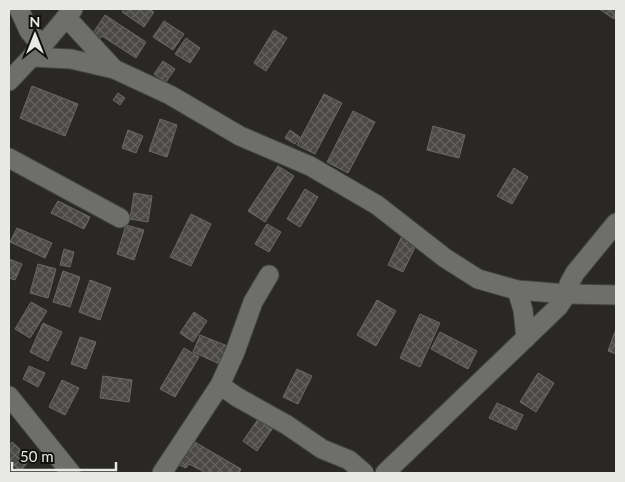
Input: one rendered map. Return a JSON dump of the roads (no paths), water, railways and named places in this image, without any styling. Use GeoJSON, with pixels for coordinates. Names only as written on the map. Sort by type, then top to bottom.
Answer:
{"type":"FeatureCollection","features":[{"type":"Feature","properties":{"kind":"street"},"geometry":{"type":"LineString","coordinates":[[19,9],[37,51]]}},
{"type":"Feature","properties":{"kind":"street"},"geometry":{"type":"LineString","coordinates":[[9,81],[71,11],[114,69]]}},
{"type":"Feature","properties":{"kind":"street"},"geometry":{"type":"LineString","coordinates":[[37,51],[114,69],[170,95],[240,136],[310,166],[377,205],[445,258],[478,279],[517,290],[616,295]]}},
{"type":"Feature","properties":{"kind":"street"},"geometry":{"type":"LineString","coordinates":[[9,158],[120,218]]}},
{"type":"Feature","properties":{"kind":"street"},"geometry":{"type":"LineString","coordinates":[[385,473],[558,307],[567,294],[569,284],[575,273],[616,223]]}},
{"type":"Feature","properties":{"kind":"street"},"geometry":{"type":"LineString","coordinates":[[162,473],[220,385],[235,352],[253,302],[269,275]]}},
{"type":"Feature","properties":{"kind":"street"},"geometry":{"type":"LineString","coordinates":[[517,290],[523,310],[526,338]]}},
{"type":"Feature","properties":{"kind":"street"},"geometry":{"type":"LineString","coordinates":[[220,385],[237,397],[287,425],[322,449],[349,460],[364,473]]}},
{"type":"Feature","properties":{"kind":"street"},"geometry":{"type":"LineString","coordinates":[[9,396],[70,473]]}}]}
